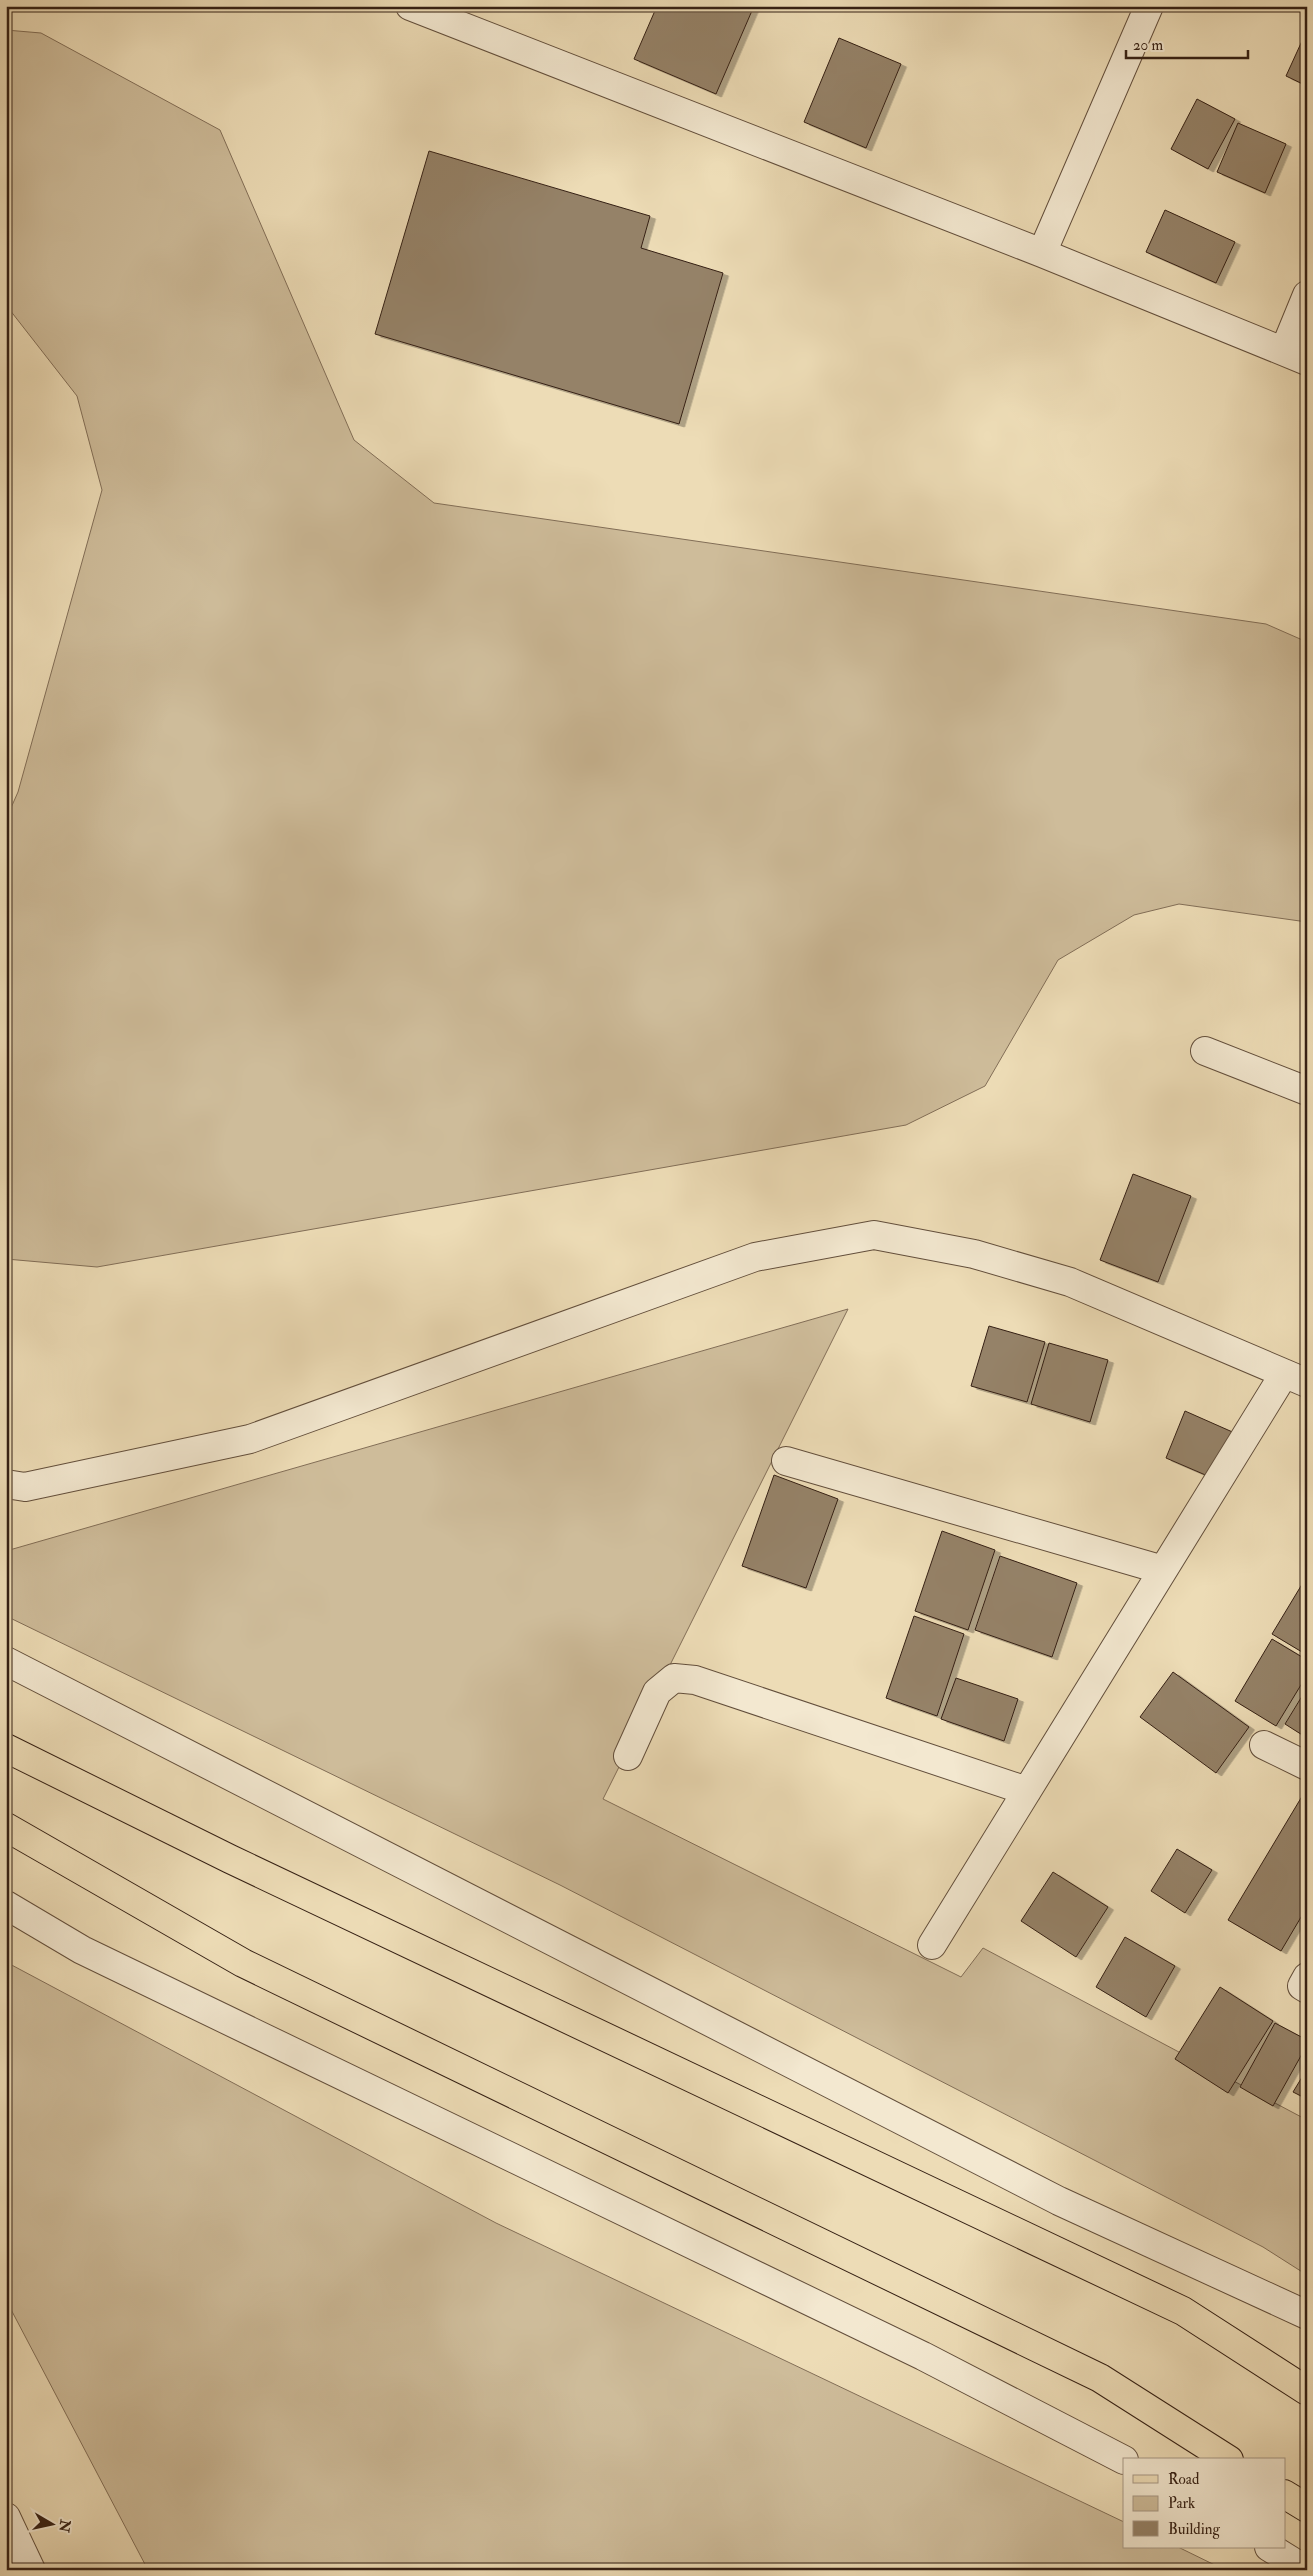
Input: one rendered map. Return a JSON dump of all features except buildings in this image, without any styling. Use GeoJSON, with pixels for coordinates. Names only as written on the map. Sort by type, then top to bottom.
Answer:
{"type":"FeatureCollection","features":[{"type":"Feature","properties":{"kind":"main road"},"geometry":{"type":"LineString","coordinates":[[6,1748],[248,1868],[1183,2311],[1307,2391]]}},
{"type":"Feature","properties":{"kind":"main road"},"geometry":{"type":"LineString","coordinates":[[6,1827],[242,1963],[1100,2378],[1226,2458]]}},
{"type":"Feature","properties":{"kind":"main road"},"geometry":{"type":"LineString","coordinates":[[1286,2495],[1307,2508]]}},
{"type":"Feature","properties":{"kind":"street"},"geometry":{"type":"LineString","coordinates":[[410,6],[453,14],[1295,356],[1307,295]]}},
{"type":"Feature","properties":{"kind":"street"},"geometry":{"type":"LineString","coordinates":[[1042,253],[1149,6]]}},
{"type":"Feature","properties":{"kind":"street"},"geometry":{"type":"LineString","coordinates":[[1205,1051],[1307,1091]]}},
{"type":"Feature","properties":{"kind":"street"},"geometry":{"type":"LineString","coordinates":[[6,1484],[24,1487],[250,1439],[755,1257],[874,1235],[974,1254],[1070,1282],[1295,1379],[1163,1570],[932,1945]]}},
{"type":"Feature","properties":{"kind":"street"},"geometry":{"type":"LineString","coordinates":[[786,1461],[1163,1570]]}},
{"type":"Feature","properties":{"kind":"street"},"geometry":{"type":"LineString","coordinates":[[6,1660],[1059,2201],[1307,2315]]}},
{"type":"Feature","properties":{"kind":"street"},"geometry":{"type":"LineString","coordinates":[[628,1756],[657,1692],[674,1678],[695,1680],[1027,1791]]}},
{"type":"Feature","properties":{"kind":"street"},"geometry":{"type":"LineString","coordinates":[[1264,1745],[1307,1766]]}},
{"type":"Feature","properties":{"kind":"street"},"geometry":{"type":"LineString","coordinates":[[6,1905],[82,1950],[914,2352],[1123,2459]]}},
{"type":"Feature","properties":{"kind":"street"},"geometry":{"type":"LineString","coordinates":[[1307,1977],[1302,1986],[1307,1989]]}},
{"type":"Feature","properties":{"kind":"street"},"geometry":{"type":"LineString","coordinates":[[6,2517],[31,2570]]}},
{"type":"Feature","properties":{"kind":"street"},"geometry":{"type":"LineString","coordinates":[[1271,2548],[1306,2570]]}},
{"type":"Feature","properties":{"kind":"green space"},"geometry":{"type":"Polygon","coordinates":[[[6,30],[41,33],[220,130],[354,440],[434,503],[1266,624],[1307,642],[1307,922],[1179,904],[1134,915],[1058,960],[985,1086],[906,1125],[97,1267],[6,1259],[6,819],[18,792],[102,490],[77,396],[6,305],[6,30]]]}},
{"type":"Feature","properties":{"kind":"green space"},"geometry":{"type":"Polygon","coordinates":[[[848,1309],[603,1799],[961,1977],[983,1948],[1307,2120],[1307,2275],[1263,2247],[560,1885],[6,1616],[6,1551],[848,1309]]]}},
{"type":"Feature","properties":{"kind":"green space"},"geometry":{"type":"Polygon","coordinates":[[[6,1962],[496,2223],[1123,2522],[1123,2548],[1180,2548],[1225,2570],[148,2570],[6,2300],[6,1962]]]}}]}
